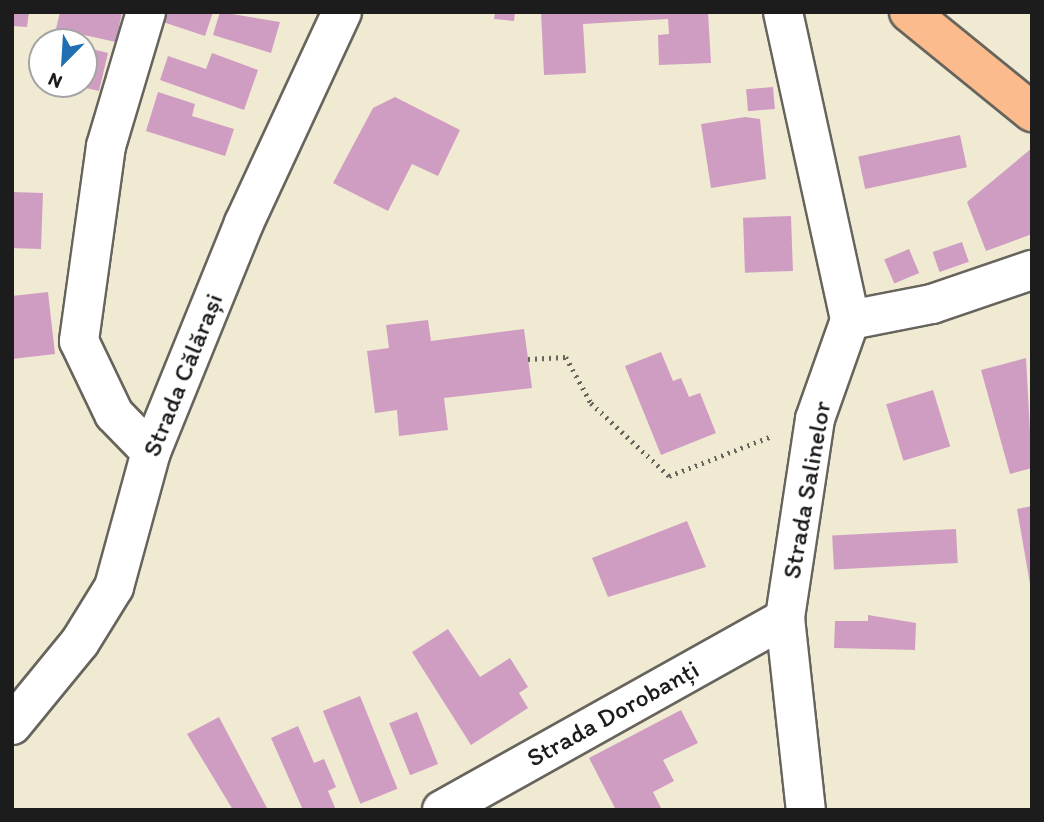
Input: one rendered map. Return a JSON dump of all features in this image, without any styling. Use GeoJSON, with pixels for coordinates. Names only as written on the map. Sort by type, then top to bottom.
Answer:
{"type":"FeatureCollection","features":[{"type":"Feature","properties":{"kind":"main road"},"geometry":{"type":"LineString","coordinates":[[909,12],[1032,112]]}},
{"type":"Feature","properties":{"kind":"street"},"geometry":{"type":"LineString","coordinates":[[146,12],[106,146],[79,341],[114,414],[150,452]]}},
{"type":"Feature","properties":{"kind":"street","name":"Strada Călărași"},"geometry":{"type":"LineString","coordinates":[[12,725],[80,642],[114,587],[150,452],[244,223],[342,12]]}},
{"type":"Feature","properties":{"kind":"street"},"geometry":{"type":"LineString","coordinates":[[783,12],[850,320],[945,301],[1032,270]]}},
{"type":"Feature","properties":{"kind":"street","name":"Strada Salinelor"},"geometry":{"type":"LineString","coordinates":[[806,810],[785,618],[816,419],[850,320]]}},
{"type":"Feature","properties":{"kind":"street","name":"Strada Dorobanți"},"geometry":{"type":"LineString","coordinates":[[442,810],[785,618]]}},
{"type":"Feature","properties":{"kind":"path"},"geometry":{"type":"LineString","coordinates":[[528,359],[566,357],[591,403],[669,476],[816,419]]}},
{"type":"Feature","properties":{"kind":"building"},"geometry":{"type":"Polygon","coordinates":[[[12,12],[29,12],[27,27],[12,26],[12,12]]]}},
{"type":"Feature","properties":{"kind":"building"},"geometry":{"type":"Polygon","coordinates":[[[60,12],[122,12],[116,42],[98,38],[98,28],[56,28],[60,12]]]}},
{"type":"Feature","properties":{"kind":"building"},"geometry":{"type":"Polygon","coordinates":[[[163,12],[213,12],[205,36],[160,21],[163,12]]]}},
{"type":"Feature","properties":{"kind":"building"},"geometry":{"type":"Polygon","coordinates":[[[220,12],[280,22],[271,53],[213,35],[220,12]]]}},
{"type":"Feature","properties":{"kind":"building"},"geometry":{"type":"Polygon","coordinates":[[[495,12],[515,12],[514,21],[494,19],[495,12]]]}},
{"type":"Feature","properties":{"kind":"building"},"geometry":{"type":"Polygon","coordinates":[[[541,12],[708,12],[711,63],[659,65],[658,35],[669,34],[668,19],[583,24],[586,73],[544,75],[541,12]]]}},
{"type":"Feature","properties":{"kind":"building"},"geometry":{"type":"Polygon","coordinates":[[[98,50],[108,53],[98,91],[98,50]]]}},
{"type":"Feature","properties":{"kind":"building"},"geometry":{"type":"Polygon","coordinates":[[[212,53],[258,70],[244,110],[160,80],[168,56],[206,69],[212,53]]]}},
{"type":"Feature","properties":{"kind":"building"},"geometry":{"type":"Polygon","coordinates":[[[773,87],[775,109],[748,111],[746,89],[773,87]]]}},
{"type":"Feature","properties":{"kind":"building"},"geometry":{"type":"Polygon","coordinates":[[[158,92],[195,104],[192,116],[234,129],[225,156],[146,131],[158,92]]]}},
{"type":"Feature","properties":{"kind":"building"},"geometry":{"type":"Polygon","coordinates":[[[395,97],[460,130],[438,176],[412,164],[388,211],[333,183],[373,108],[395,97]]]}},
{"type":"Feature","properties":{"kind":"building"},"geometry":{"type":"Polygon","coordinates":[[[745,117],[760,119],[766,179],[711,188],[701,124],[745,117]]]}},
{"type":"Feature","properties":{"kind":"building"},"geometry":{"type":"Polygon","coordinates":[[[960,135],[967,167],[865,189],[858,157],[960,135]]]}},
{"type":"Feature","properties":{"kind":"building"},"geometry":{"type":"Polygon","coordinates":[[[1032,148],[1032,234],[986,251],[967,202],[1032,148]]]}},
{"type":"Feature","properties":{"kind":"building"},"geometry":{"type":"Polygon","coordinates":[[[12,192],[43,193],[41,249],[12,248],[12,192]]]}},
{"type":"Feature","properties":{"kind":"building"},"geometry":{"type":"Polygon","coordinates":[[[791,216],[793,271],[745,273],[743,218],[791,216]]]}},
{"type":"Feature","properties":{"kind":"building"},"geometry":{"type":"Polygon","coordinates":[[[962,242],[969,262],[940,272],[933,252],[962,242]]]}},
{"type":"Feature","properties":{"kind":"building"},"geometry":{"type":"Polygon","coordinates":[[[909,249],[919,273],[894,283],[884,260],[909,249]]]}},
{"type":"Feature","properties":{"kind":"building"},"geometry":{"type":"Polygon","coordinates":[[[48,292],[55,354],[12,359],[12,296],[48,292]]]}},
{"type":"Feature","properties":{"kind":"building"},"geometry":{"type":"Polygon","coordinates":[[[428,320],[431,341],[524,329],[532,388],[444,398],[448,430],[399,436],[397,410],[375,413],[367,351],[389,348],[386,325],[428,320]]]}},
{"type":"Feature","properties":{"kind":"building"},"geometry":{"type":"Polygon","coordinates":[[[661,352],[673,381],[681,378],[689,397],[700,393],[716,433],[661,455],[625,366],[661,352]]]}},
{"type":"Feature","properties":{"kind":"building"},"geometry":{"type":"Polygon","coordinates":[[[1026,358],[1032,468],[1010,474],[981,370],[1026,358]]]}},
{"type":"Feature","properties":{"kind":"building"},"geometry":{"type":"Polygon","coordinates":[[[933,390],[950,446],[903,461],[886,404],[933,390]]]}},
{"type":"Feature","properties":{"kind":"building"},"geometry":{"type":"Polygon","coordinates":[[[1032,506],[1032,583],[1030,584],[1017,509],[1032,506]]]}},
{"type":"Feature","properties":{"kind":"building"},"geometry":{"type":"Polygon","coordinates":[[[687,521],[706,567],[608,597],[592,558],[687,521]]]}},
{"type":"Feature","properties":{"kind":"building"},"geometry":{"type":"Polygon","coordinates":[[[956,529],[958,563],[834,569],[832,535],[956,529]]]}},
{"type":"Feature","properties":{"kind":"building"},"geometry":{"type":"Polygon","coordinates":[[[868,615],[916,623],[915,650],[834,648],[835,621],[868,621],[868,615]]]}},
{"type":"Feature","properties":{"kind":"building"},"geometry":{"type":"Polygon","coordinates":[[[448,629],[480,677],[510,658],[528,687],[519,693],[528,708],[471,745],[412,652],[448,629]]]}},
{"type":"Feature","properties":{"kind":"building"},"geometry":{"type":"Polygon","coordinates":[[[360,696],[397,789],[360,804],[323,711],[360,696]]]}},
{"type":"Feature","properties":{"kind":"building"},"geometry":{"type":"Polygon","coordinates":[[[681,710],[698,743],[663,760],[674,781],[653,792],[662,810],[616,810],[589,758],[681,710]]]}},
{"type":"Feature","properties":{"kind":"building"},"geometry":{"type":"Polygon","coordinates":[[[417,712],[438,764],[410,775],[389,723],[417,712]]]}},
{"type":"Feature","properties":{"kind":"building"},"geometry":{"type":"Polygon","coordinates":[[[219,717],[268,810],[233,810],[187,734],[219,717]]]}},
{"type":"Feature","properties":{"kind":"building"},"geometry":{"type":"Polygon","coordinates":[[[298,726],[314,763],[324,759],[336,787],[328,791],[336,810],[303,810],[271,738],[298,726]]]}}]}
